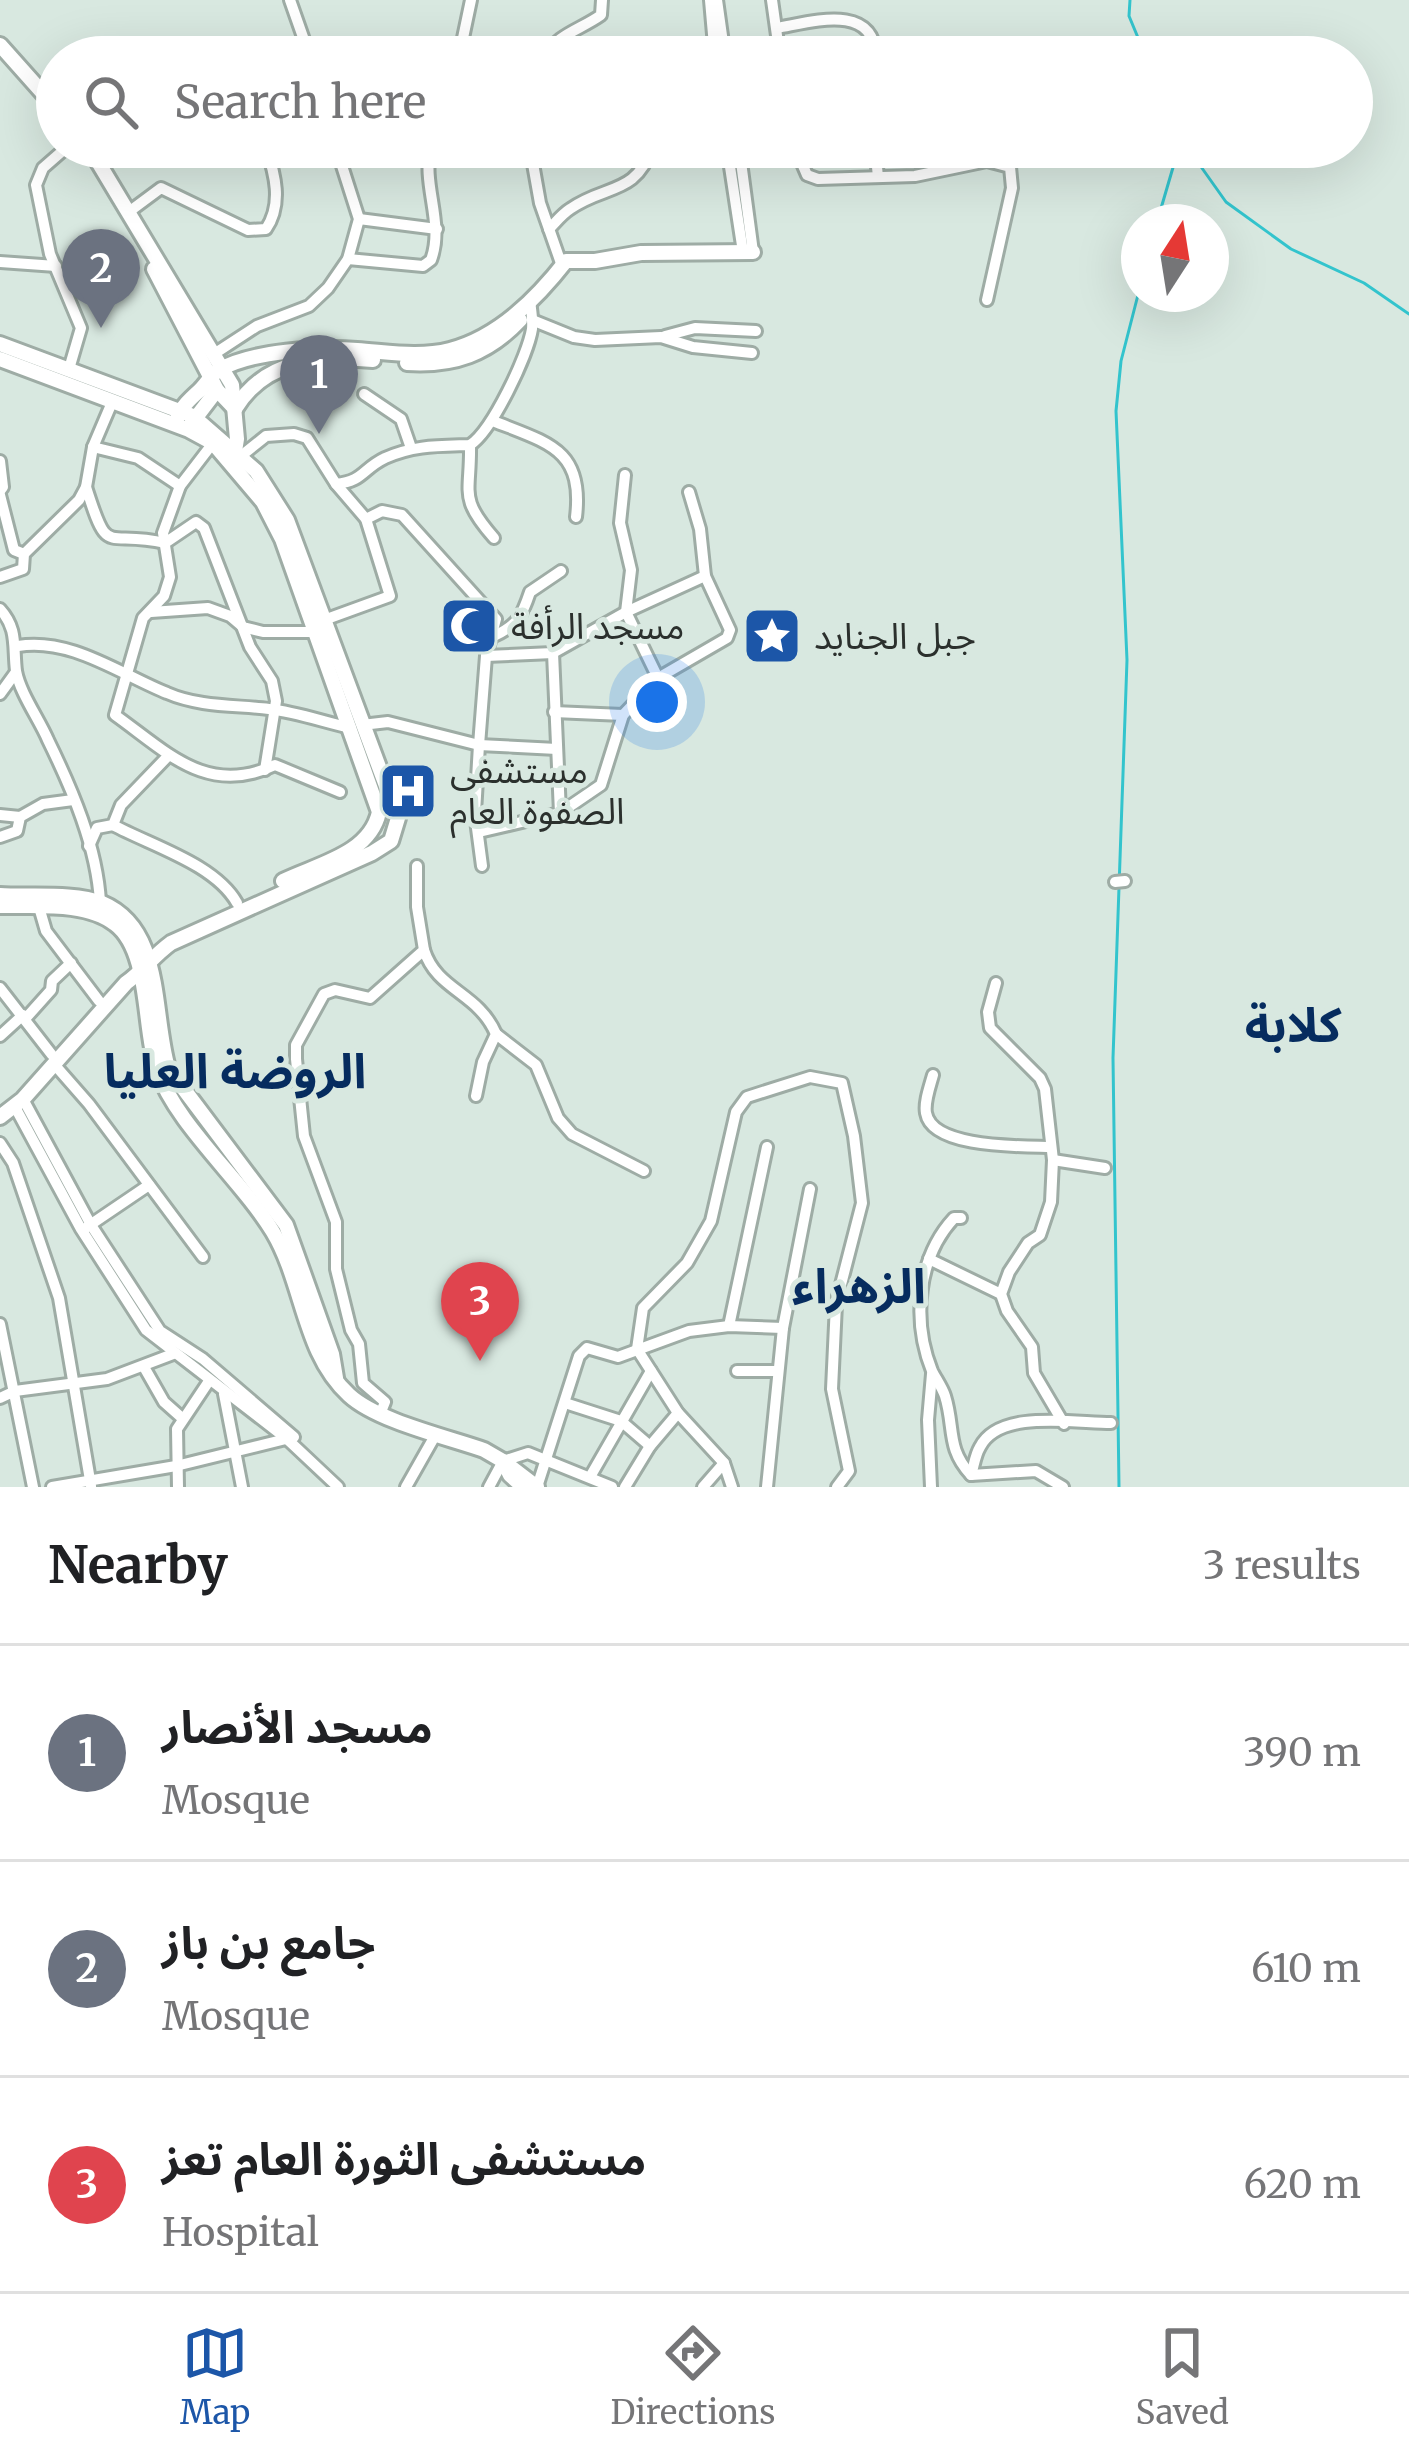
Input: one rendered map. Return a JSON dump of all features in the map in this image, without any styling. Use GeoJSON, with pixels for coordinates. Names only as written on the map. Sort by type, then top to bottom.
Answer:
{"type":"FeatureCollection","features":[{"type":"Feature","properties":{"kind":"main road"},"geometry":{"type":"LineString","coordinates":[[0,45],[36,86]]}},
{"type":"Feature","properties":{"kind":"main road"},"geometry":{"type":"LineString","coordinates":[[99,168],[216,372],[232,385],[236,458]]}},
{"type":"Feature","properties":{"kind":"main road"},"geometry":{"type":"LineString","coordinates":[[101,168],[130,211],[235,409]]}},
{"type":"Feature","properties":{"kind":"main road"},"geometry":{"type":"LineString","coordinates":[[184,420],[216,372],[299,350],[417,355],[450,350],[503,325],[554,279],[566,261],[748,252]]}},
{"type":"Feature","properties":{"kind":"main road"},"geometry":{"type":"LineString","coordinates":[[235,409],[265,373],[305,362],[358,359],[426,364],[487,351],[525,315],[529,301]]}},
{"type":"Feature","properties":{"kind":"main road"},"geometry":{"type":"LineString","coordinates":[[1,350],[69,369],[184,420],[236,458],[263,502],[321,626],[357,727],[398,818],[391,841],[143,961],[99,1000],[9,1108]]}},
{"type":"Feature","properties":{"kind":"main road"},"geometry":{"type":"LineString","coordinates":[[1,350],[113,400],[184,420],[236,458]]}},
{"type":"Feature","properties":{"kind":"main road"},"geometry":{"type":"LineString","coordinates":[[9,1108],[160,939],[360,845],[372,834],[379,812],[357,727]]}},
{"type":"Feature","properties":{"kind":"main road"},"geometry":{"type":"LineString","coordinates":[[0,895],[100,902],[122,916],[143,961],[158,1073],[274,1234],[320,1357],[337,1383],[354,1400],[503,1461],[537,1487]]}},
{"type":"Feature","properties":{"kind":"main road"},"geometry":{"type":"LineString","coordinates":[[0,906],[100,915],[127,934],[143,961]]}},
{"type":"Feature","properties":{"kind":"main road"},"geometry":{"type":"LineString","coordinates":[[503,1461],[523,1487]]}},
{"type":"Feature","properties":{"kind":"street"},"geometry":{"type":"LineString","coordinates":[[290,0],[303,36]]}},
{"type":"Feature","properties":{"kind":"street"},"geometry":{"type":"LineString","coordinates":[[463,36],[471,0]]}},
{"type":"Feature","properties":{"kind":"street"},"geometry":{"type":"LineString","coordinates":[[562,36],[601,15],[602,0]]}},
{"type":"Feature","properties":{"kind":"street"},"geometry":{"type":"LineString","coordinates":[[713,0],[714,36]]}},
{"type":"Feature","properties":{"kind":"street"},"geometry":{"type":"LineString","coordinates":[[713,0],[721,36]]}},
{"type":"Feature","properties":{"kind":"street"},"geometry":{"type":"LineString","coordinates":[[772,0],[778,36]]}},
{"type":"Feature","properties":{"kind":"street"},"geometry":{"type":"LineString","coordinates":[[777,28],[851,19],[870,36]]}},
{"type":"Feature","properties":{"kind":"street"},"geometry":{"type":"LineString","coordinates":[[43,168],[36,184],[56,266],[81,328],[69,369]]}},
{"type":"Feature","properties":{"kind":"street"},"geometry":{"type":"LineString","coordinates":[[130,211],[161,188],[248,230],[266,229],[277,187],[272,168]]}},
{"type":"Feature","properties":{"kind":"street"},"geometry":{"type":"LineString","coordinates":[[216,372],[256,326],[309,306],[348,259],[359,219],[342,168]]}},
{"type":"Feature","properties":{"kind":"street"},"geometry":{"type":"LineString","coordinates":[[348,259],[423,266],[434,255],[437,229],[427,168]]}},
{"type":"Feature","properties":{"kind":"street"},"geometry":{"type":"LineString","coordinates":[[535,168],[562,266]]}},
{"type":"Feature","properties":{"kind":"street"},"geometry":{"type":"LineString","coordinates":[[549,230],[570,208],[632,181],[643,168]]}},
{"type":"Feature","properties":{"kind":"street"},"geometry":{"type":"LineString","coordinates":[[731,168],[748,252]]}},
{"type":"Feature","properties":{"kind":"street"},"geometry":{"type":"LineString","coordinates":[[741,168],[748,252]]}},
{"type":"Feature","properties":{"kind":"street"},"geometry":{"type":"LineString","coordinates":[[804,168],[807,175],[818,179],[915,176],[953,168]]}},
{"type":"Feature","properties":{"kind":"street"},"geometry":{"type":"LineString","coordinates":[[877,168],[878,177]]}},
{"type":"Feature","properties":{"kind":"street"},"geometry":{"type":"LineString","coordinates":[[987,300],[1012,188],[1010,168]]}},
{"type":"Feature","properties":{"kind":"street"},"geometry":{"type":"LineString","coordinates":[[359,219],[437,229]]}},
{"type":"Feature","properties":{"kind":"street"},"geometry":{"type":"LineString","coordinates":[[0,262],[56,266]]}},
{"type":"Feature","properties":{"kind":"street"},"geometry":{"type":"LineString","coordinates":[[336,484],[358,481],[380,460],[411,448],[470,445],[494,422],[526,348],[532,320],[529,301]]}},
{"type":"Feature","properties":{"kind":"street"},"geometry":{"type":"LineString","coordinates":[[532,320],[595,340],[661,337],[695,328],[756,331]]}},
{"type":"Feature","properties":{"kind":"street"},"geometry":{"type":"LineString","coordinates":[[661,337],[693,347],[752,353]]}},
{"type":"Feature","properties":{"kind":"street"},"geometry":{"type":"LineString","coordinates":[[364,394],[401,418],[411,448]]}},
{"type":"Feature","properties":{"kind":"street"},"geometry":{"type":"LineString","coordinates":[[113,400],[93,446],[86,487],[100,534],[119,542],[141,538],[165,543],[201,523],[250,647],[272,681],[274,710],[265,770]]}},
{"type":"Feature","properties":{"kind":"street"},"geometry":{"type":"LineString","coordinates":[[494,422],[548,443],[565,456],[576,472],[576,517]]}},
{"type":"Feature","properties":{"kind":"street"},"geometry":{"type":"LineString","coordinates":[[151,612],[208,608],[263,632],[321,626],[389,596],[366,519],[336,484],[307,438],[266,436],[236,458]]}},
{"type":"Feature","properties":{"kind":"street"},"geometry":{"type":"LineString","coordinates":[[213,443],[180,486],[164,533],[170,577],[164,596],[143,618],[115,715],[169,755],[210,775],[246,776],[283,766],[340,792]]}},
{"type":"Feature","properties":{"kind":"street"},"geometry":{"type":"LineString","coordinates":[[470,445],[466,494],[477,518],[494,538]]}},
{"type":"Feature","properties":{"kind":"street"},"geometry":{"type":"LineString","coordinates":[[93,446],[138,458],[180,486]]}},
{"type":"Feature","properties":{"kind":"street"},"geometry":{"type":"LineString","coordinates":[[0,461],[0,493],[14,550],[24,554]]}},
{"type":"Feature","properties":{"kind":"street"},"geometry":{"type":"LineString","coordinates":[[625,475],[620,523],[631,570],[626,612],[658,678]]}},
{"type":"Feature","properties":{"kind":"street"},"geometry":{"type":"LineString","coordinates":[[0,577],[23,569],[24,554],[55,528],[86,487]]}},
{"type":"Feature","properties":{"kind":"street"},"geometry":{"type":"LineString","coordinates":[[479,832],[560,813],[601,784],[623,715],[658,678],[728,638],[730,630],[705,576],[700,529],[689,492]]}},
{"type":"Feature","properties":{"kind":"street"},"geometry":{"type":"LineString","coordinates":[[366,519],[382,511],[402,515],[496,620],[486,656],[479,745],[476,813],[482,866]]}},
{"type":"Feature","properties":{"kind":"street"},"geometry":{"type":"LineString","coordinates":[[494,637],[514,627],[530,592],[560,571]]}},
{"type":"Feature","properties":{"kind":"street"},"geometry":{"type":"LineString","coordinates":[[486,656],[553,653],[705,576]]}},
{"type":"Feature","properties":{"kind":"street"},"geometry":{"type":"LineString","coordinates":[[0,609],[18,646],[16,673],[65,775],[89,845],[100,902]]}},
{"type":"Feature","properties":{"kind":"street"},"geometry":{"type":"LineString","coordinates":[[18,646],[62,647],[172,696],[212,705],[274,710],[357,727],[388,722],[479,745],[556,749]]}},
{"type":"Feature","properties":{"kind":"street"},"geometry":{"type":"LineString","coordinates":[[553,653],[560,813]]}},
{"type":"Feature","properties":{"kind":"street"},"geometry":{"type":"LineString","coordinates":[[0,694],[16,673]]}},
{"type":"Feature","properties":{"kind":"street"},"geometry":{"type":"LineString","coordinates":[[554,712],[623,715]]}},
{"type":"Feature","properties":{"kind":"street"},"geometry":{"type":"LineString","coordinates":[[113,825],[122,805],[169,755]]}},
{"type":"Feature","properties":{"kind":"street"},"geometry":{"type":"LineString","coordinates":[[0,815],[20,817],[44,804],[73,800]]}},
{"type":"Feature","properties":{"kind":"street"},"geometry":{"type":"LineString","coordinates":[[0,837],[17,831],[20,817]]}},
{"type":"Feature","properties":{"kind":"street"},"geometry":{"type":"LineString","coordinates":[[89,845],[97,828],[113,825],[203,868],[228,888],[236,903]]}},
{"type":"Feature","properties":{"kind":"street"},"geometry":{"type":"LineString","coordinates":[[418,866],[417,907],[433,973],[474,1001],[496,1034],[536,1065],[558,1118],[572,1134],[644,1171]]}},
{"type":"Feature","properties":{"kind":"street"},"geometry":{"type":"LineString","coordinates":[[39,907],[46,931],[99,1000]]}},
{"type":"Feature","properties":{"kind":"street"},"geometry":{"type":"LineString","coordinates":[[381,1412],[385,1402],[363,1383],[359,1344],[336,1269],[336,1222],[304,1136],[296,1045],[324,994],[334,990],[370,998],[424,950]]}},
{"type":"Feature","properties":{"kind":"street"},"geometry":{"type":"LineString","coordinates":[[0,1036],[24,1017],[71,963]]}},
{"type":"Feature","properties":{"kind":"street"},"geometry":{"type":"LineString","coordinates":[[996,983],[988,1012],[990,1028],[1040,1078],[1052,1153],[1051,1202],[1040,1235],[1018,1258],[1001,1294],[1032,1347],[1034,1373],[1064,1424]]}},
{"type":"Feature","properties":{"kind":"street"},"geometry":{"type":"LineString","coordinates":[[0,988],[203,1257]]}},
{"type":"Feature","properties":{"kind":"street"},"geometry":{"type":"LineString","coordinates":[[476,1096],[483,1062],[496,1034]]}},
{"type":"Feature","properties":{"kind":"street"},"geometry":{"type":"LineString","coordinates":[[933,1075],[925,1110],[930,1122],[950,1134],[1106,1168]]}},
{"type":"Feature","properties":{"kind":"street"},"geometry":{"type":"LineString","coordinates":[[732,1487],[724,1462],[678,1413],[637,1349],[643,1308],[687,1263],[711,1221],[736,1112],[747,1097],[810,1077],[842,1083],[862,1203],[836,1304],[832,1389],[849,1471],[837,1487]]}},
{"type":"Feature","properties":{"kind":"street"},"geometry":{"type":"LineString","coordinates":[[9,1108],[146,1330],[287,1439],[338,1487]]}},
{"type":"Feature","properties":{"kind":"street"},"geometry":{"type":"LineString","coordinates":[[0,1143],[13,1163],[58,1298],[91,1484]]}},
{"type":"Feature","properties":{"kind":"street"},"geometry":{"type":"LineString","coordinates":[[729,1326],[767,1147]]}},
{"type":"Feature","properties":{"kind":"street"},"geometry":{"type":"LineString","coordinates":[[86,1227],[148,1185]]}},
{"type":"Feature","properties":{"kind":"street"},"geometry":{"type":"LineString","coordinates":[[767,1487],[783,1328],[810,1189]]}},
{"type":"Feature","properties":{"kind":"street"},"geometry":{"type":"LineString","coordinates":[[962,1219],[954,1218],[941,1232],[928,1259],[920,1311],[932,1370],[945,1395],[955,1458],[971,1475]]}},
{"type":"Feature","properties":{"kind":"street"},"geometry":{"type":"LineString","coordinates":[[52,1487],[138,1480],[294,1437],[160,1330],[86,1227]]}},
{"type":"Feature","properties":{"kind":"street"},"geometry":{"type":"LineString","coordinates":[[928,1259],[1001,1294]]}},
{"type":"Feature","properties":{"kind":"street"},"geometry":{"type":"LineString","coordinates":[[0,1324],[33,1487]]}},
{"type":"Feature","properties":{"kind":"street"},"geometry":{"type":"LineString","coordinates":[[537,1487],[579,1356],[587,1348],[618,1357],[689,1331],[729,1326],[783,1328]]}},
{"type":"Feature","properties":{"kind":"street"},"geometry":{"type":"LineString","coordinates":[[0,1397],[74,1385],[145,1367],[172,1354]]}},
{"type":"Feature","properties":{"kind":"street"},"geometry":{"type":"LineString","coordinates":[[145,1367],[164,1402],[182,1418]]}},
{"type":"Feature","properties":{"kind":"street"},"geometry":{"type":"LineString","coordinates":[[931,1487],[932,1370]]}},
{"type":"Feature","properties":{"kind":"street"},"geometry":{"type":"LineString","coordinates":[[590,1477],[651,1371]]}},
{"type":"Feature","properties":{"kind":"street"},"geometry":{"type":"LineString","coordinates":[[737,1371],[778,1372]]}},
{"type":"Feature","properties":{"kind":"street"},"geometry":{"type":"LineString","coordinates":[[178,1487],[177,1429],[209,1381]]}},
{"type":"Feature","properties":{"kind":"street"},"geometry":{"type":"LineString","coordinates":[[224,1394],[242,1487]]}},
{"type":"Feature","properties":{"kind":"street"},"geometry":{"type":"LineString","coordinates":[[565,1403],[621,1421],[650,1446]]}},
{"type":"Feature","properties":{"kind":"street"},"geometry":{"type":"LineString","coordinates":[[625,1487],[678,1413]]}},
{"type":"Feature","properties":{"kind":"street"},"geometry":{"type":"LineString","coordinates":[[971,1475],[980,1445],[1003,1425],[1111,1423]]}},
{"type":"Feature","properties":{"kind":"street"},"geometry":{"type":"LineString","coordinates":[[406,1487],[436,1434]]}},
{"type":"Feature","properties":{"kind":"street"},"geometry":{"type":"LineString","coordinates":[[489,1487],[503,1461],[528,1453],[612,1487]]}},
{"type":"Feature","properties":{"kind":"street"},"geometry":{"type":"LineString","coordinates":[[703,1487],[724,1462]]}},
{"type":"Feature","properties":{"kind":"street"},"geometry":{"type":"LineString","coordinates":[[971,1475],[1036,1471],[1063,1487]]}},
{"type":"Feature","properties":{"kind":"waterway"},"geometry":{"type":"LineString","coordinates":[[1130,0],[1129,16],[1137,36]]}},
{"type":"Feature","properties":{"kind":"waterway"},"geometry":{"type":"LineString","coordinates":[[1162,204],[1173,168]]}},
{"type":"Feature","properties":{"kind":"waterway"},"geometry":{"type":"LineString","coordinates":[[1202,168],[1226,202],[1291,249],[1364,283],[1409,314]]}},
{"type":"Feature","properties":{"kind":"waterway"},"geometry":{"type":"LineString","coordinates":[[1119,1487],[1113,1058],[1127,660],[1116,411],[1121,361],[1134,312]]}},
{"type":"Feature","properties":{"kind":"place","name":"جامع بن باز"},"geometry":{"type":"Point","coordinates":[101,328]}},
{"type":"Feature","properties":{"kind":"place","name":"مسجد الأنصار"},"geometry":{"type":"Point","coordinates":[319,434]}},
{"type":"Feature","properties":{"kind":"place","name":"مسجد الرأفة"},"geometry":{"type":"Point","coordinates":[469,626]}},
{"type":"Feature","properties":{"kind":"place","name":"جبل الجنايد"},"geometry":{"type":"Point","coordinates":[772,636]}},
{"type":"Feature","properties":{"kind":"place","name":"مستشفى الصفوة العام"},"geometry":{"type":"Point","coordinates":[408,791]}},
{"type":"Feature","properties":{"kind":"place","name":"مستشفى الثورة العام تعز"},"geometry":{"type":"Point","coordinates":[480,1361]}},
{"type":"Feature","properties":{"kind":"district","name":"كلابة"},"geometry":{"type":"Point","coordinates":[1293,1025]}},
{"type":"Feature","properties":{"kind":"district","name":"الروضة العليا"},"geometry":{"type":"Point","coordinates":[235,1071]}},
{"type":"Feature","properties":{"kind":"district","name":"الزهراء"},"geometry":{"type":"Point","coordinates":[859,1286]}}]}
